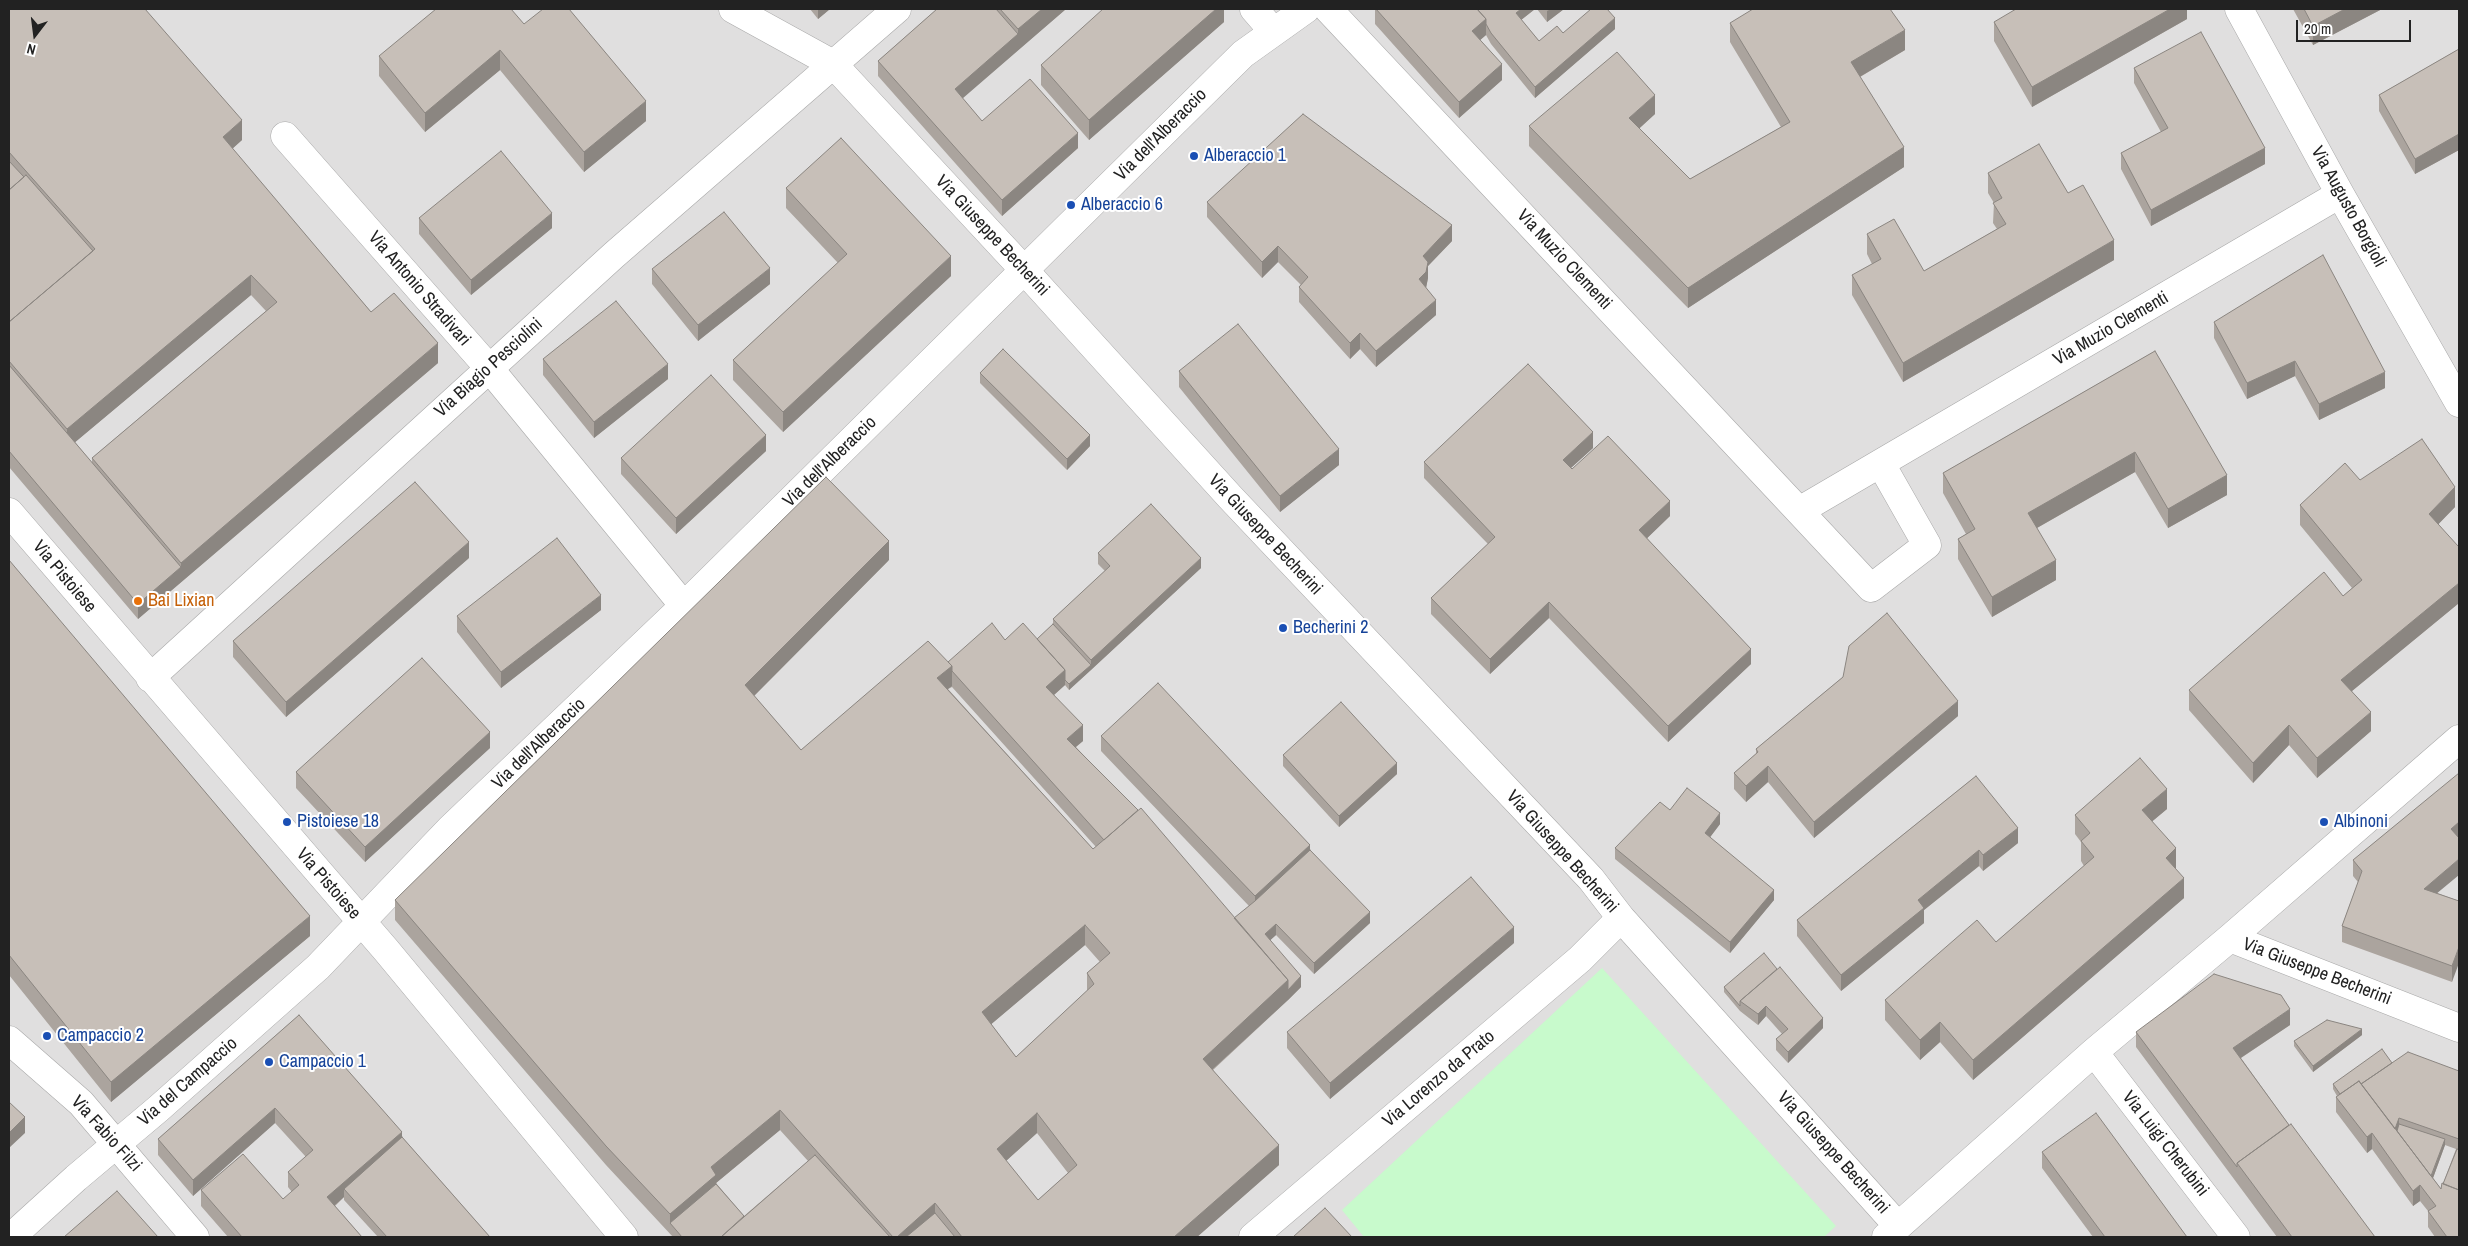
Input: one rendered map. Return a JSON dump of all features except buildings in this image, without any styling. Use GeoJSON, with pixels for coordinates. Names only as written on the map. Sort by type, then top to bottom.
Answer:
{"type":"FeatureCollection","features":[{"type":"Feature","properties":{"kind":"street","name":"Via Giuseppe Becherini"},"geometry":{"type":"LineString","coordinates":[[733,9],[833,64],[1025,271],[1230,497],[1591,879],[1621,918],[1892,1232],[2094,1052],[2230,938],[2459,1028]]}},
{"type":"Feature","properties":{"kind":"street","name":"Via Biagio Pesciolini"},"geometry":{"type":"LineString","coordinates":[[150,678],[614,255],[898,9]]}},
{"type":"Feature","properties":{"kind":"street"},"geometry":{"type":"LineString","coordinates":[[1254,9],[1273,31]]}},
{"type":"Feature","properties":{"kind":"street","name":"Via dell'Alberaccio"},"geometry":{"type":"LineString","coordinates":[[360,922],[450,829],[684,606],[1025,271],[1242,54],[1306,9]]}},
{"type":"Feature","properties":{"kind":"street","name":"Via Muzio Clementi"},"geometry":{"type":"LineString","coordinates":[[1328,9],[1872,588],[1927,545],[1881,464]]}},
{"type":"Feature","properties":{"kind":"street","name":"Via Augusto Borgioli"},"geometry":{"type":"LineString","coordinates":[[2239,9],[2340,194],[2459,403]]}},
{"type":"Feature","properties":{"kind":"street","name":"Via Antonio Stradivari"},"geometry":{"type":"LineString","coordinates":[[285,136],[489,368],[684,606]]}},
{"type":"Feature","properties":{"kind":"street","name":"Via Muzio Clementi"},"geometry":{"type":"LineString","coordinates":[[1799,511],[2340,194]]}},
{"type":"Feature","properties":{"kind":"street","name":"Via Pistoiese"},"geometry":{"type":"LineString","coordinates":[[9,512],[360,922],[624,1237]]}},
{"type":"Feature","properties":{"kind":"street"},"geometry":{"type":"LineString","coordinates":[[2230,938],[2459,740]]}},
{"type":"Feature","properties":{"kind":"street","name":"Via Lorenzo da Prato"},"geometry":{"type":"LineString","coordinates":[[1253,1237],[1580,959],[1621,918]]}},
{"type":"Feature","properties":{"kind":"street","name":"Via del Campaccio"},"geometry":{"type":"LineString","coordinates":[[11,1237],[318,967],[360,922]]}},
{"type":"Feature","properties":{"kind":"street","name":"Via Fabio Filzi"},"geometry":{"type":"LineString","coordinates":[[9,1040],[81,1103],[195,1237]]}},
{"type":"Feature","properties":{"kind":"street","name":"Via Luigi Cherubini"},"geometry":{"type":"LineString","coordinates":[[2094,1052],[2236,1237]]}},
{"type":"Feature","properties":{"kind":"shaded area"},"geometry":{"type":"Polygon","coordinates":[[[9,9],[2459,9],[2459,1237],[9,1237],[9,9]]]}},
{"type":"Feature","properties":{"kind":"green space"},"geometry":{"type":"Polygon","coordinates":[[[1602,968],[1836,1226],[1824,1237],[1364,1237],[1342,1210],[1602,968]]]}},
{"type":"Feature","properties":{"kind":"place","name":"Alberaccio 1"},"geometry":{"type":"Point","coordinates":[1194,156]}},
{"type":"Feature","properties":{"kind":"place","name":"Alberaccio 6"},"geometry":{"type":"Point","coordinates":[1071,205]}},
{"type":"Feature","properties":{"kind":"place","name":"Bai Lixian"},"geometry":{"type":"Point","coordinates":[138,601]}},
{"type":"Feature","properties":{"kind":"place","name":"Becherini 2"},"geometry":{"type":"Point","coordinates":[1283,628]}},
{"type":"Feature","properties":{"kind":"place","name":"Pistoiese 18"},"geometry":{"type":"Point","coordinates":[287,822]}},
{"type":"Feature","properties":{"kind":"place","name":"Albinoni"},"geometry":{"type":"Point","coordinates":[2324,822]}},
{"type":"Feature","properties":{"kind":"place","name":"Campaccio 2"},"geometry":{"type":"Point","coordinates":[47,1036]}},
{"type":"Feature","properties":{"kind":"place","name":"Campaccio 1"},"geometry":{"type":"Point","coordinates":[269,1062]}}]}
